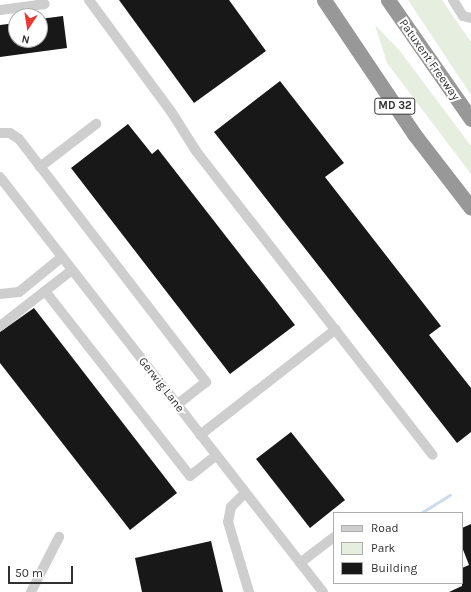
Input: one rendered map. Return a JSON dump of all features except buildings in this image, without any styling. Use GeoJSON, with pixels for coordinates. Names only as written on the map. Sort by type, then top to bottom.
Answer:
{"type":"FeatureCollection","features":[{"type":"Feature","properties":{"kind":"highway","name":"MD 32"},"geometry":{"type":"LineString","coordinates":[[324,0],[410,127],[471,208]]}},
{"type":"Feature","properties":{"kind":"highway","name":"Patuxent Freeway"},"geometry":{"type":"LineString","coordinates":[[388,0],[471,119]]}},
{"type":"Feature","properties":{"kind":"street"},"geometry":{"type":"LineString","coordinates":[[89,0],[172,113],[196,151],[433,455]]}},
{"type":"Feature","properties":{"kind":"street"},"geometry":{"type":"LineString","coordinates":[[453,0],[463,16],[471,18]]}},
{"type":"Feature","properties":{"kind":"street"},"geometry":{"type":"LineString","coordinates":[[0,10],[46,4]]}},
{"type":"Feature","properties":{"kind":"street"},"geometry":{"type":"LineString","coordinates":[[40,167],[96,124]]}},
{"type":"Feature","properties":{"kind":"street"},"geometry":{"type":"LineString","coordinates":[[0,133],[15,136],[206,382],[177,405]]}},
{"type":"Feature","properties":{"kind":"street","name":"Gerwig Lane"},"geometry":{"type":"LineString","coordinates":[[0,177],[322,592]]}},
{"type":"Feature","properties":{"kind":"street"},"geometry":{"type":"LineString","coordinates":[[0,294],[19,292],[62,257]]}},
{"type":"Feature","properties":{"kind":"street"},"geometry":{"type":"LineString","coordinates":[[0,326],[72,270]]}},
{"type":"Feature","properties":{"kind":"street"},"geometry":{"type":"LineString","coordinates":[[45,291],[190,476],[216,456]]}},
{"type":"Feature","properties":{"kind":"street"},"geometry":{"type":"LineString","coordinates":[[200,435],[336,329]]}},
{"type":"Feature","properties":{"kind":"street"},"geometry":{"type":"LineString","coordinates":[[244,493],[230,508],[228,522],[249,592]]}},
{"type":"Feature","properties":{"kind":"street"},"geometry":{"type":"LineString","coordinates":[[31,592],[59,537]]}},
{"type":"Feature","properties":{"kind":"street"},"geometry":{"type":"LineString","coordinates":[[300,563],[333,538]]}},
{"type":"Feature","properties":{"kind":"green space"},"geometry":{"type":"Polygon","coordinates":[[[408,0],[442,0],[471,42],[471,95],[408,0]]]}},
{"type":"Feature","properties":{"kind":"green space"},"geometry":{"type":"Polygon","coordinates":[[[375,25],[400,51],[471,146],[471,174],[387,63],[375,25]]]}},
{"type":"Feature","properties":{"kind":"waterway"},"geometry":{"type":"LineString","coordinates":[[423,512],[450,495]]}}]}
